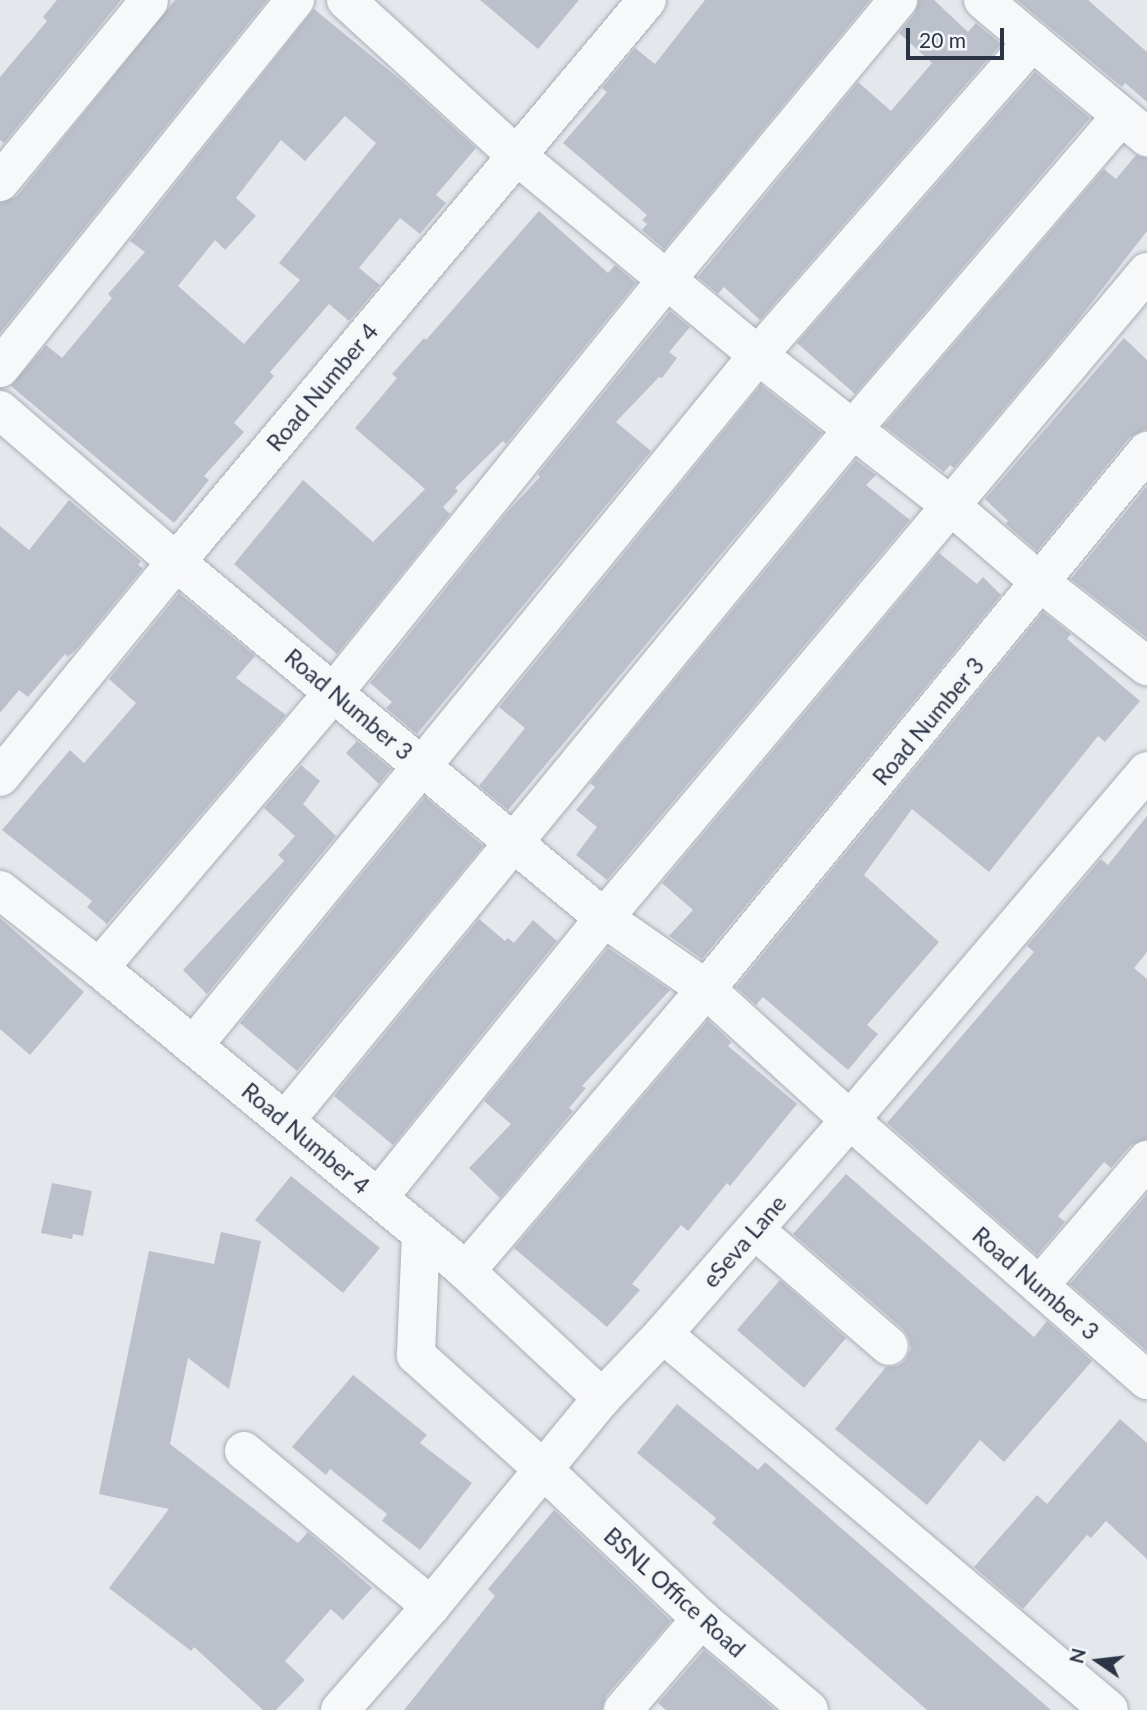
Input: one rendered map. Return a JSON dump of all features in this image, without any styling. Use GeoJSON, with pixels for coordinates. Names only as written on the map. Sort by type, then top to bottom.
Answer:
{"type":"FeatureCollection","features":[{"type":"Feature","properties":{"kind":"street"},"geometry":{"type":"LineString","coordinates":[[0,368],[295,0]]}},
{"type":"Feature","properties":{"kind":"street"},"geometry":{"type":"LineString","coordinates":[[346,0],[516,155],[758,355],[950,505],[1041,583],[1147,666]]}},
{"type":"Feature","properties":{"kind":"street","name":"Road Number 4"},"geometry":{"type":"LineString","coordinates":[[0,777],[176,562],[647,0]]}},
{"type":"Feature","properties":{"kind":"street"},"geometry":{"type":"LineString","coordinates":[[99,968],[335,691],[668,278],[898,0]]}},
{"type":"Feature","properties":{"kind":"street"},"geometry":{"type":"LineString","coordinates":[[285,1121],[853,429],[1134,126],[984,0]]}},
{"type":"Feature","properties":{"kind":"street"},"geometry":{"type":"LineString","coordinates":[[0,182],[149,1]]}},
{"type":"Feature","properties":{"kind":"street"},"geometry":{"type":"LineString","coordinates":[[193,1045],[758,355],[1032,41]]}},
{"type":"Feature","properties":{"kind":"street"},"geometry":{"type":"LineString","coordinates":[[378,1198],[604,918],[1147,272]]}},
{"type":"Feature","properties":{"kind":"street","name":"Road Number 3"},"geometry":{"type":"LineString","coordinates":[[0,410],[176,562],[335,691],[604,918],[706,989],[850,1120],[1147,1380]]}},
{"type":"Feature","properties":{"kind":"street","name":"Road Number 3"},"geometry":{"type":"LineString","coordinates":[[466,1271],[706,989],[1147,451]]}},
{"type":"Feature","properties":{"kind":"street","name":"eSeva Lane"},"geometry":{"type":"LineString","coordinates":[[340,1710],[545,1471],[602,1398],[755,1230],[1147,771]]}},
{"type":"Feature","properties":{"kind":"street","name":"Road Number 4"},"geometry":{"type":"LineString","coordinates":[[0,890],[99,968],[466,1271],[602,1398]]}},
{"type":"Feature","properties":{"kind":"street"},"geometry":{"type":"LineString","coordinates":[[1040,1285],[1147,1160]]}},
{"type":"Feature","properties":{"kind":"street"},"geometry":{"type":"LineString","coordinates":[[755,1230],[889,1346]]}},
{"type":"Feature","properties":{"kind":"street","name":"BSNL Office Road"},"geometry":{"type":"LineString","coordinates":[[421,1234],[416,1355],[545,1471],[701,1619],[808,1710]]}},
{"type":"Feature","properties":{"kind":"street"},"geometry":{"type":"LineString","coordinates":[[663,1334],[1109,1710]]}},
{"type":"Feature","properties":{"kind":"street"},"geometry":{"type":"LineString","coordinates":[[244,1451],[431,1606]]}},
{"type":"Feature","properties":{"kind":"street"},"geometry":{"type":"LineString","coordinates":[[623,1710],[701,1619]]}},
{"type":"Feature","properties":{"kind":"building"},"geometry":{"type":"Polygon","coordinates":[[[57,0],[121,0],[4,143],[0,140],[0,77],[47,21],[43,17],[57,0]]]}},
{"type":"Feature","properties":{"kind":"building"},"geometry":{"type":"Polygon","coordinates":[[[175,0],[267,0],[0,333],[0,203],[17,196],[175,0]]]}},
{"type":"Feature","properties":{"kind":"building"},"geometry":{"type":"Polygon","coordinates":[[[480,0],[579,0],[538,49],[480,0]]]}},
{"type":"Feature","properties":{"kind":"building"},"geometry":{"type":"Polygon","coordinates":[[[705,0],[870,0],[664,249],[642,230],[647,224],[642,220],[647,215],[563,143],[607,92],[602,88],[635,48],[655,64],[705,0]]]}},
{"type":"Feature","properties":{"kind":"building"},"geometry":{"type":"Polygon","coordinates":[[[919,0],[934,0],[968,32],[976,23],[1001,44],[760,320],[724,287],[718,294],[698,277],[858,82],[891,111],[932,63],[899,33],[915,13],[919,0]]]}},
{"type":"Feature","properties":{"kind":"building"},"geometry":{"type":"Polygon","coordinates":[[[1017,0],[1088,0],[1147,52],[1147,102],[1125,83],[1122,87],[1017,0]]]}},
{"type":"Feature","properties":{"kind":"building"},"geometry":{"type":"Polygon","coordinates":[[[314,9],[402,81],[476,148],[436,195],[446,203],[420,234],[400,218],[359,268],[380,285],[349,321],[329,304],[270,372],[274,376],[234,423],[244,432],[204,476],[209,480],[174,523],[11,386],[46,345],[62,358],[112,298],[108,294],[145,252],[130,241],[314,9]],[[345,116],[305,161],[281,140],[236,198],[256,216],[225,250],[215,240],[178,286],[244,344],[300,280],[279,263],[376,143],[345,116]]]}},
{"type":"Feature","properties":{"kind":"building"},"geometry":{"type":"Polygon","coordinates":[[[1035,72],[1090,118],[855,394],[797,343],[1035,72]]]}},
{"type":"Feature","properties":{"kind":"building"},"geometry":{"type":"Polygon","coordinates":[[[1136,155],[1147,158],[1147,231],[1075,324],[954,468],[950,465],[944,472],[884,426],[1104,169],[1116,179],[1136,155]]]}},
{"type":"Feature","properties":{"kind":"building"},"geometry":{"type":"Polygon","coordinates":[[[539,211],[608,273],[615,265],[636,283],[506,444],[503,441],[455,488],[458,491],[443,507],[450,514],[337,654],[234,564],[303,480],[373,542],[425,489],[355,428],[397,378],[392,374],[424,338],[426,340],[539,211]]]}},
{"type":"Feature","properties":{"kind":"building"},"geometry":{"type":"Polygon","coordinates":[[[670,311],[690,327],[669,352],[677,358],[662,378],[659,377],[616,422],[651,451],[417,734],[386,708],[392,702],[370,683],[509,510],[540,477],[538,474],[670,311]]]}},
{"type":"Feature","properties":{"kind":"building"},"geometry":{"type":"Polygon","coordinates":[[[1124,338],[1147,360],[1147,429],[1130,437],[1037,551],[1006,524],[1008,521],[985,499],[1124,338]]]}},
{"type":"Feature","properties":{"kind":"building"},"geometry":{"type":"Polygon","coordinates":[[[761,385],[822,433],[508,810],[479,786],[525,728],[499,707],[761,385]]]}},
{"type":"Feature","properties":{"kind":"building"},"geometry":{"type":"Polygon","coordinates":[[[856,460],[876,475],[866,485],[910,520],[607,880],[576,855],[597,827],[576,810],[595,787],[590,783],[856,460]]]}},
{"type":"Feature","properties":{"kind":"building"},"geometry":{"type":"Polygon","coordinates":[[[1147,486],[1147,638],[1071,579],[1147,486]]]}},
{"type":"Feature","properties":{"kind":"building"},"geometry":{"type":"Polygon","coordinates":[[[69,500],[141,561],[138,565],[143,568],[76,650],[67,657],[65,654],[28,697],[19,690],[0,713],[0,526],[29,550],[69,500]]]}},
{"type":"Feature","properties":{"kind":"building"},"geometry":{"type":"Polygon","coordinates":[[[939,553],[977,584],[983,577],[1001,595],[702,959],[669,936],[693,910],[662,883],[939,553]]]}},
{"type":"Feature","properties":{"kind":"building"},"geometry":{"type":"Polygon","coordinates":[[[179,593],[255,656],[236,678],[286,715],[107,924],[87,907],[92,901],[2,830],[70,750],[84,763],[136,703],[109,679],[179,593]]]}},
{"type":"Feature","properties":{"kind":"building"},"geometry":{"type":"Polygon","coordinates":[[[1043,612],[1071,634],[1067,639],[1140,701],[1105,742],[1098,736],[989,872],[912,809],[864,875],[939,942],[867,1025],[878,1034],[848,1070],[763,997],[756,1005],[736,987],[1043,612]]]}},
{"type":"Feature","properties":{"kind":"building"},"geometry":{"type":"Polygon","coordinates":[[[357,741],[391,769],[379,784],[346,753],[357,741]]]}},
{"type":"Feature","properties":{"kind":"building"},"geometry":{"type":"Polygon","coordinates":[[[301,765],[320,781],[303,804],[336,836],[207,994],[183,970],[284,861],[278,855],[295,836],[264,808],[301,765]]]}},
{"type":"Feature","properties":{"kind":"building"},"geometry":{"type":"Polygon","coordinates":[[[425,797],[483,846],[297,1071],[240,1023],[425,797]]]}},
{"type":"Feature","properties":{"kind":"building"},"geometry":{"type":"Polygon","coordinates":[[[1147,816],[1147,952],[1134,968],[1147,979],[1147,1139],[1131,1145],[1111,1168],[1104,1162],[1058,1216],[1065,1222],[1037,1255],[887,1123],[1034,952],[1027,946],[1101,859],[1108,865],[1147,816]]]}},
{"type":"Feature","properties":{"kind":"building"},"geometry":{"type":"Polygon","coordinates":[[[0,918],[84,992],[30,1055],[0,1029],[0,918]]]}},
{"type":"Feature","properties":{"kind":"building"},"geometry":{"type":"Polygon","coordinates":[[[479,919],[505,941],[508,938],[514,943],[533,920],[557,941],[393,1145],[334,1096],[479,919]]]}},
{"type":"Feature","properties":{"kind":"building"},"geometry":{"type":"Polygon","coordinates":[[[608,948],[670,990],[582,1086],[586,1088],[569,1108],[573,1111],[500,1198],[469,1168],[511,1124],[484,1101],[608,948]]]}},
{"type":"Feature","properties":{"kind":"building"},"geometry":{"type":"Polygon","coordinates":[[[708,1020],[731,1042],[728,1046],[797,1104],[730,1186],[727,1183],[688,1231],[681,1225],[632,1284],[640,1290],[607,1327],[514,1248],[708,1020]]]}},
{"type":"Feature","properties":{"kind":"building"},"geometry":{"type":"Polygon","coordinates":[[[846,1174],[1034,1337],[1047,1321],[1092,1361],[1004,1462],[980,1440],[927,1505],[835,1429],[886,1367],[897,1366],[905,1361],[911,1349],[909,1338],[903,1329],[793,1234],[846,1174]]]}},
{"type":"Feature","properties":{"kind":"building"},"geometry":{"type":"Polygon","coordinates":[[[291,1176],[380,1248],[343,1293],[255,1220],[291,1176]]]}},
{"type":"Feature","properties":{"kind":"building"},"geometry":{"type":"Polygon","coordinates":[[[52,1183],[92,1191],[83,1236],[73,1234],[72,1239],[41,1233],[52,1183]]]}},
{"type":"Feature","properties":{"kind":"building"},"geometry":{"type":"Polygon","coordinates":[[[1147,1194],[1147,1351],[1070,1284],[1147,1194]]]}},
{"type":"Feature","properties":{"kind":"building"},"geometry":{"type":"Polygon","coordinates":[[[221,1232],[261,1241],[229,1389],[188,1358],[170,1444],[298,1543],[308,1532],[372,1588],[343,1620],[331,1609],[285,1661],[305,1680],[276,1710],[263,1710],[194,1647],[191,1651],[109,1588],[169,1509],[99,1494],[149,1251],[214,1264],[221,1232]]]}},
{"type":"Feature","properties":{"kind":"building"},"geometry":{"type":"Polygon","coordinates":[[[780,1280],[846,1338],[804,1388],[737,1330],[780,1280]]]}},
{"type":"Feature","properties":{"kind":"building"},"geometry":{"type":"Polygon","coordinates":[[[353,1375],[427,1435],[420,1443],[472,1483],[420,1550],[382,1521],[387,1514],[330,1469],[326,1475],[292,1447],[353,1375]]]}},
{"type":"Feature","properties":{"kind":"building"},"geometry":{"type":"Polygon","coordinates":[[[677,1404],[758,1470],[765,1462],[1051,1710],[927,1710],[712,1523],[716,1518],[637,1453],[677,1404]]]}},
{"type":"Feature","properties":{"kind":"building"},"geometry":{"type":"Polygon","coordinates":[[[1120,1419],[1147,1443],[1147,1559],[1106,1521],[1091,1538],[1087,1535],[1023,1609],[974,1567],[1037,1495],[1047,1504],[1120,1419]]]}},
{"type":"Feature","properties":{"kind":"building"},"geometry":{"type":"Polygon","coordinates":[[[554,1510],[671,1621],[606,1696],[602,1710],[404,1710],[495,1596],[488,1589],[554,1510]]]}},
{"type":"Feature","properties":{"kind":"building"},"geometry":{"type":"Polygon","coordinates":[[[704,1650],[775,1710],[666,1710],[658,1703],[704,1650]]]}}]}
